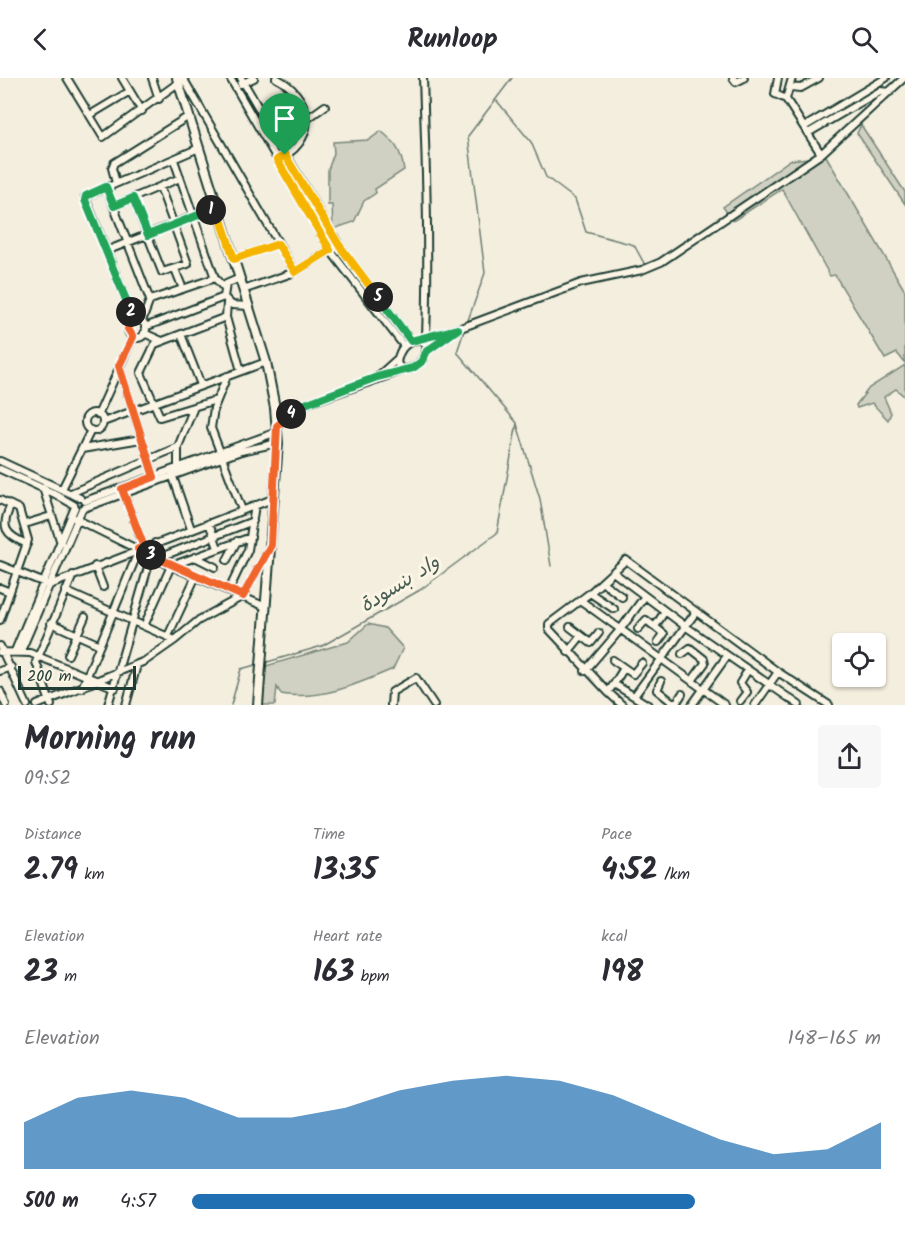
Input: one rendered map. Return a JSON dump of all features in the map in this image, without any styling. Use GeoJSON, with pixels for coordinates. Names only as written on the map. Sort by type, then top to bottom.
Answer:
{"type":"FeatureCollection","features":[{"type":"Feature","properties":{"kind":"main road"},"geometry":{"type":"LineString","coordinates":[[179,80],[266,362],[275,408],[278,443],[275,498],[258,705]]}},
{"type":"Feature","properties":{"kind":"street"},"geometry":{"type":"LineString","coordinates":[[67,78],[104,137],[159,99],[179,80],[295,272]]}},
{"type":"Feature","properties":{"kind":"street"},"geometry":{"type":"LineString","coordinates":[[122,78],[142,111]]}},
{"type":"Feature","properties":{"kind":"street"},"geometry":{"type":"LineString","coordinates":[[152,78],[159,99]]}},
{"type":"Feature","properties":{"kind":"street"},"geometry":{"type":"LineString","coordinates":[[230,78],[330,250],[404,346]]}},
{"type":"Feature","properties":{"kind":"street"},"geometry":{"type":"LineString","coordinates":[[235,87],[242,80],[254,78]]}},
{"type":"Feature","properties":{"kind":"street"},"geometry":{"type":"LineString","coordinates":[[276,78],[283,80],[301,97],[307,119],[300,141],[277,160]]}},
{"type":"Feature","properties":{"kind":"street"},"geometry":{"type":"LineString","coordinates":[[423,78],[427,164],[424,194],[428,278],[426,337]]}},
{"type":"Feature","properties":{"kind":"street"},"geometry":{"type":"LineString","coordinates":[[733,78],[736,82],[744,78]]}},
{"type":"Feature","properties":{"kind":"street"},"geometry":{"type":"LineString","coordinates":[[778,78],[775,94],[786,99],[821,154]]}},
{"type":"Feature","properties":{"kind":"street"},"geometry":{"type":"LineString","coordinates":[[786,99],[792,78]]}},
{"type":"Feature","properties":{"kind":"street"},"geometry":{"type":"LineString","coordinates":[[806,86],[807,78]]}},
{"type":"Feature","properties":{"kind":"street"},"geometry":{"type":"LineString","coordinates":[[790,87],[806,86],[819,78]]}},
{"type":"Feature","properties":{"kind":"street"},"geometry":{"type":"LineString","coordinates":[[830,116],[886,78]]}},
{"type":"Feature","properties":{"kind":"street"},"geometry":{"type":"LineString","coordinates":[[377,377],[398,358],[404,346],[415,340],[461,328],[581,283],[653,266],[821,154],[904,78]]}},
{"type":"Feature","properties":{"kind":"street"},"geometry":{"type":"LineString","coordinates":[[242,80],[339,245],[415,340],[426,341],[427,351]]}},
{"type":"Feature","properties":{"kind":"street"},"geometry":{"type":"LineString","coordinates":[[90,116],[130,91]]}},
{"type":"Feature","properties":{"kind":"street"},"geometry":{"type":"LineString","coordinates":[[806,130],[880,91],[891,92]]}},
{"type":"Feature","properties":{"kind":"street"},"geometry":{"type":"LineString","coordinates":[[307,119],[325,106]]}},
{"type":"Feature","properties":{"kind":"street"},"geometry":{"type":"LineString","coordinates":[[116,183],[112,168],[114,163],[189,116]]}},
{"type":"Feature","properties":{"kind":"street"},"geometry":{"type":"LineString","coordinates":[[162,341],[141,325],[106,251],[85,199],[87,195],[199,148]]}},
{"type":"Feature","properties":{"kind":"street"},"geometry":{"type":"LineString","coordinates":[[174,160],[215,278],[224,288],[226,317],[241,371]]}},
{"type":"Feature","properties":{"kind":"street"},"geometry":{"type":"LineString","coordinates":[[114,206],[180,178]]}},
{"type":"Feature","properties":{"kind":"street"},"geometry":{"type":"LineString","coordinates":[[98,415],[119,366],[141,325],[150,300],[106,187]]}},
{"type":"Feature","properties":{"kind":"street"},"geometry":{"type":"LineString","coordinates":[[133,198],[162,272],[175,269],[188,262],[160,187]]}},
{"type":"Feature","properties":{"kind":"street"},"geometry":{"type":"LineString","coordinates":[[106,251],[217,207]]}},
{"type":"Feature","properties":{"kind":"street"},"geometry":{"type":"LineString","coordinates":[[234,259],[278,244]]}},
{"type":"Feature","properties":{"kind":"street"},"geometry":{"type":"LineString","coordinates":[[243,290],[295,272],[339,245]]}},
{"type":"Feature","properties":{"kind":"street"},"geometry":{"type":"LineString","coordinates":[[175,269],[183,289]]}},
{"type":"Feature","properties":{"kind":"street"},"geometry":{"type":"LineString","coordinates":[[150,300],[215,278]]}},
{"type":"Feature","properties":{"kind":"street"},"geometry":{"type":"LineString","coordinates":[[224,288],[229,281],[240,278]]}},
{"type":"Feature","properties":{"kind":"street"},"geometry":{"type":"LineString","coordinates":[[133,337],[128,327],[226,300],[237,307],[248,306]]}},
{"type":"Feature","properties":{"kind":"street"},"geometry":{"type":"LineString","coordinates":[[216,400],[162,417],[158,416],[141,374],[152,348],[162,341],[226,317]]}},
{"type":"Feature","properties":{"kind":"street"},"geometry":{"type":"LineString","coordinates":[[275,408],[300,406],[418,364],[427,351],[461,328]]}},
{"type":"Feature","properties":{"kind":"street"},"geometry":{"type":"LineString","coordinates":[[181,334],[201,385]]}},
{"type":"Feature","properties":{"kind":"street"},"geometry":{"type":"LineString","coordinates":[[398,358],[398,366],[404,370]]}},
{"type":"Feature","properties":{"kind":"street"},"geometry":{"type":"LineString","coordinates":[[91,430],[99,429],[103,422],[266,362]]}},
{"type":"Feature","properties":{"kind":"street"},"geometry":{"type":"LineString","coordinates":[[119,366],[154,477]]}},
{"type":"Feature","properties":{"kind":"street"},"geometry":{"type":"LineString","coordinates":[[227,376],[216,400],[211,428],[242,510]]}},
{"type":"Feature","properties":{"kind":"street"},"geometry":{"type":"LineString","coordinates":[[178,467],[178,447],[194,406]]}},
{"type":"Feature","properties":{"kind":"street"},"geometry":{"type":"LineString","coordinates":[[0,470],[80,505],[123,492],[221,455],[277,429],[300,406]]}},
{"type":"Feature","properties":{"kind":"street"},"geometry":{"type":"LineString","coordinates":[[91,430],[86,424],[87,418],[92,414],[98,415],[103,422]]}},
{"type":"Feature","properties":{"kind":"street"},"geometry":{"type":"LineString","coordinates":[[62,489],[91,430]]}},
{"type":"Feature","properties":{"kind":"street"},"geometry":{"type":"LineString","coordinates":[[82,449],[141,439]]}},
{"type":"Feature","properties":{"kind":"street"},"geometry":{"type":"LineString","coordinates":[[123,492],[154,477],[172,474],[178,467],[253,447],[278,443]]}},
{"type":"Feature","properties":{"kind":"street"},"geometry":{"type":"LineString","coordinates":[[71,493],[178,447]]}},
{"type":"Feature","properties":{"kind":"street"},"geometry":{"type":"LineString","coordinates":[[0,461],[71,493],[80,505]]}},
{"type":"Feature","properties":{"kind":"street"},"geometry":{"type":"LineString","coordinates":[[172,474],[191,529]]}},
{"type":"Feature","properties":{"kind":"street"},"geometry":{"type":"LineString","coordinates":[[43,488],[61,543]]}},
{"type":"Feature","properties":{"kind":"street"},"geometry":{"type":"LineString","coordinates":[[82,688],[141,548],[123,492]]}},
{"type":"Feature","properties":{"kind":"street"},"geometry":{"type":"LineString","coordinates":[[0,565],[47,584],[275,498]]}},
{"type":"Feature","properties":{"kind":"street"},"geometry":{"type":"LineString","coordinates":[[0,500],[19,509],[25,524],[27,544],[0,620]]}},
{"type":"Feature","properties":{"kind":"street"},"geometry":{"type":"LineString","coordinates":[[11,505],[3,530],[27,544]]}},
{"type":"Feature","properties":{"kind":"street"},"geometry":{"type":"LineString","coordinates":[[18,651],[80,505]]}},
{"type":"Feature","properties":{"kind":"street"},"geometry":{"type":"LineString","coordinates":[[229,590],[246,558],[255,505]]}},
{"type":"Feature","properties":{"kind":"street"},"geometry":{"type":"LineString","coordinates":[[25,524],[51,516]]}},
{"type":"Feature","properties":{"kind":"street"},"geometry":{"type":"LineString","coordinates":[[75,518],[141,548],[171,566],[266,607]]}},
{"type":"Feature","properties":{"kind":"street"},"geometry":{"type":"LineString","coordinates":[[47,584],[61,543],[75,518]]}},
{"type":"Feature","properties":{"kind":"street"},"geometry":{"type":"LineString","coordinates":[[155,557],[253,521]]}},
{"type":"Feature","properties":{"kind":"street"},"geometry":{"type":"LineString","coordinates":[[209,523],[218,548]]}},
{"type":"Feature","properties":{"kind":"street"},"geometry":{"type":"LineString","coordinates":[[144,626],[171,566],[251,537]]}},
{"type":"Feature","properties":{"kind":"street"},"geometry":{"type":"LineString","coordinates":[[227,560],[237,541]]}},
{"type":"Feature","properties":{"kind":"street"},"geometry":{"type":"LineString","coordinates":[[108,705],[155,557],[155,543]]}},
{"type":"Feature","properties":{"kind":"street"},"geometry":{"type":"LineString","coordinates":[[37,705],[50,702],[154,657],[171,638],[243,596],[271,545]]}},
{"type":"Feature","properties":{"kind":"street"},"geometry":{"type":"LineString","coordinates":[[195,557],[215,567]]}},
{"type":"Feature","properties":{"kind":"street"},"geometry":{"type":"LineString","coordinates":[[622,705],[585,671],[550,632],[548,625],[590,593],[626,560],[778,672],[829,705]]}},
{"type":"Feature","properties":{"kind":"street"},"geometry":{"type":"LineString","coordinates":[[95,566],[103,587]]}},
{"type":"Feature","properties":{"kind":"street"},"geometry":{"type":"LineString","coordinates":[[613,572],[789,702],[799,705]]}},
{"type":"Feature","properties":{"kind":"street"},"geometry":{"type":"LineString","coordinates":[[50,702],[36,666],[51,624],[73,575]]}},
{"type":"Feature","properties":{"kind":"street"},"geometry":{"type":"LineString","coordinates":[[171,638],[196,576]]}},
{"type":"Feature","properties":{"kind":"street"},"geometry":{"type":"LineString","coordinates":[[602,582],[622,597]]}},
{"type":"Feature","properties":{"kind":"street"},"geometry":{"type":"LineString","coordinates":[[0,588],[10,592]]}},
{"type":"Feature","properties":{"kind":"street"},"geometry":{"type":"LineString","coordinates":[[65,591],[171,638]]}},
{"type":"Feature","properties":{"kind":"street"},"geometry":{"type":"LineString","coordinates":[[590,593],[614,609]]}},
{"type":"Feature","properties":{"kind":"street"},"geometry":{"type":"LineString","coordinates":[[585,671],[645,596]]}},
{"type":"Feature","properties":{"kind":"street"},"geometry":{"type":"LineString","coordinates":[[580,600],[725,705]]}},
{"type":"Feature","properties":{"kind":"street"},"geometry":{"type":"LineString","coordinates":[[656,626],[665,611]]}},
{"type":"Feature","properties":{"kind":"street"},"geometry":{"type":"LineString","coordinates":[[635,695],[696,612]]}},
{"type":"Feature","properties":{"kind":"street"},"geometry":{"type":"LineString","coordinates":[[68,655],[85,616]]}},
{"type":"Feature","properties":{"kind":"street"},"geometry":{"type":"LineString","coordinates":[[639,629],[646,620],[656,626],[664,634],[658,642]]}},
{"type":"Feature","properties":{"kind":"street"},"geometry":{"type":"LineString","coordinates":[[51,624],[100,645]]}},
{"type":"Feature","properties":{"kind":"street"},"geometry":{"type":"LineString","coordinates":[[570,627],[591,643],[599,633]]}},
{"type":"Feature","properties":{"kind":"street"},"geometry":{"type":"LineString","coordinates":[[568,652],[581,636]]}},
{"type":"Feature","properties":{"kind":"street"},"geometry":{"type":"LineString","coordinates":[[698,654],[706,641]]}},
{"type":"Feature","properties":{"kind":"street"},"geometry":{"type":"LineString","coordinates":[[682,654],[688,648],[698,654],[705,663],[694,678]]}},
{"type":"Feature","properties":{"kind":"street"},"geometry":{"type":"LineString","coordinates":[[1,650],[39,656],[115,688]]}},
{"type":"Feature","properties":{"kind":"street"},"geometry":{"type":"LineString","coordinates":[[1,650],[27,705]]}},
{"type":"Feature","properties":{"kind":"street"},"geometry":{"type":"LineString","coordinates":[[692,705],[727,656]]}},
{"type":"Feature","properties":{"kind":"street"},"geometry":{"type":"LineString","coordinates":[[613,660],[633,674],[642,663]]}},
{"type":"Feature","properties":{"kind":"street"},"geometry":{"type":"LineString","coordinates":[[126,705],[137,665]]}},
{"type":"Feature","properties":{"kind":"street"},"geometry":{"type":"LineString","coordinates":[[0,671],[11,667]]}},
{"type":"Feature","properties":{"kind":"street"},"geometry":{"type":"LineString","coordinates":[[608,705],[614,684],[624,668]]}},
{"type":"Feature","properties":{"kind":"street"},"geometry":{"type":"LineString","coordinates":[[740,701],[747,692],[740,683],[748,670]]}},
{"type":"Feature","properties":{"kind":"street"},"geometry":{"type":"LineString","coordinates":[[755,705],[778,672]]}},
{"type":"Feature","properties":{"kind":"street"},"geometry":{"type":"LineString","coordinates":[[391,705],[392,692],[416,678],[434,705]]}},
{"type":"Feature","properties":{"kind":"street"},"geometry":{"type":"LineString","coordinates":[[662,681],[657,690],[675,703],[682,694]]}},
{"type":"Feature","properties":{"kind":"street"},"geometry":{"type":"LineString","coordinates":[[614,684],[648,705]]}},
{"type":"Feature","properties":{"kind":"street"},"geometry":{"type":"LineString","coordinates":[[0,691],[6,705]]}},
{"type":"Feature","properties":{"kind":"street"},"geometry":{"type":"LineString","coordinates":[[660,705],[666,697]]}},
{"type":"Feature","properties":{"kind":"shaded area"},"geometry":{"type":"Polygon","coordinates":[[[861,125],[905,192],[905,204],[857,133],[861,125]]]}},
{"type":"Feature","properties":{"kind":"shaded area"},"geometry":{"type":"Polygon","coordinates":[[[381,131],[397,148],[404,170],[375,189],[376,193],[364,201],[354,222],[333,229],[332,205],[328,205],[328,170],[334,153],[333,142],[369,140],[381,131]]]}},
{"type":"Feature","properties":{"kind":"shaded area"},"geometry":{"type":"Polygon","coordinates":[[[826,156],[905,291],[905,363],[897,353],[885,359],[835,275],[830,276],[782,189],[733,221],[723,207],[790,160],[826,156]]]}},
{"type":"Feature","properties":{"kind":"shaded area"},"geometry":{"type":"Polygon","coordinates":[[[905,365],[905,397],[896,389],[884,397],[891,413],[888,420],[872,403],[857,408],[856,405],[869,388],[905,365]]]}},
{"type":"Feature","properties":{"kind":"shaded area"},"geometry":{"type":"Polygon","coordinates":[[[368,624],[385,628],[403,648],[393,669],[324,693],[296,696],[281,694],[277,687],[275,705],[262,705],[266,666],[348,642],[368,624]]]}},
{"type":"Feature","properties":{"kind":"waterway","name":"واد بنسودة"},"geometry":{"type":"LineString","coordinates":[[467,323],[485,273],[468,136],[512,78]]}},
{"type":"Feature","properties":{"kind":"waterway","name":"واد بنسودة"},"geometry":{"type":"LineString","coordinates":[[497,101],[531,142],[546,177],[575,199],[586,232],[634,245],[645,265]]}},
{"type":"Feature","properties":{"kind":"waterway","name":"واد بنسودة"},"geometry":{"type":"LineString","coordinates":[[264,663],[322,646],[420,590],[497,533],[517,423],[457,352],[465,328]]}},
{"type":"Feature","properties":{"kind":"waterway","name":"واد بنسودة"},"geometry":{"type":"LineString","coordinates":[[517,424],[540,499],[551,566]]}},
{"type":"Feature","properties":{"kind":"waterway","name":"واد بنسودة"},"geometry":{"type":"LineString","coordinates":[[231,705],[241,669],[259,664]]}},
{"type":"Feature","properties":{"kind":"route"},"geometry":{"type":"LineString","coordinates":[[285,155],[339,245],[411,341],[458,329],[427,351],[421,362],[413,368],[377,377],[300,406],[277,426],[278,443],[271,545],[243,596],[171,566],[138,549],[144,547],[122,489],[154,477],[119,366],[133,337],[128,327],[134,320],[85,199],[87,195],[106,187],[114,206],[133,198],[148,235],[217,207],[234,259],[278,244],[295,272],[330,250],[277,160],[285,155]]}}]}
